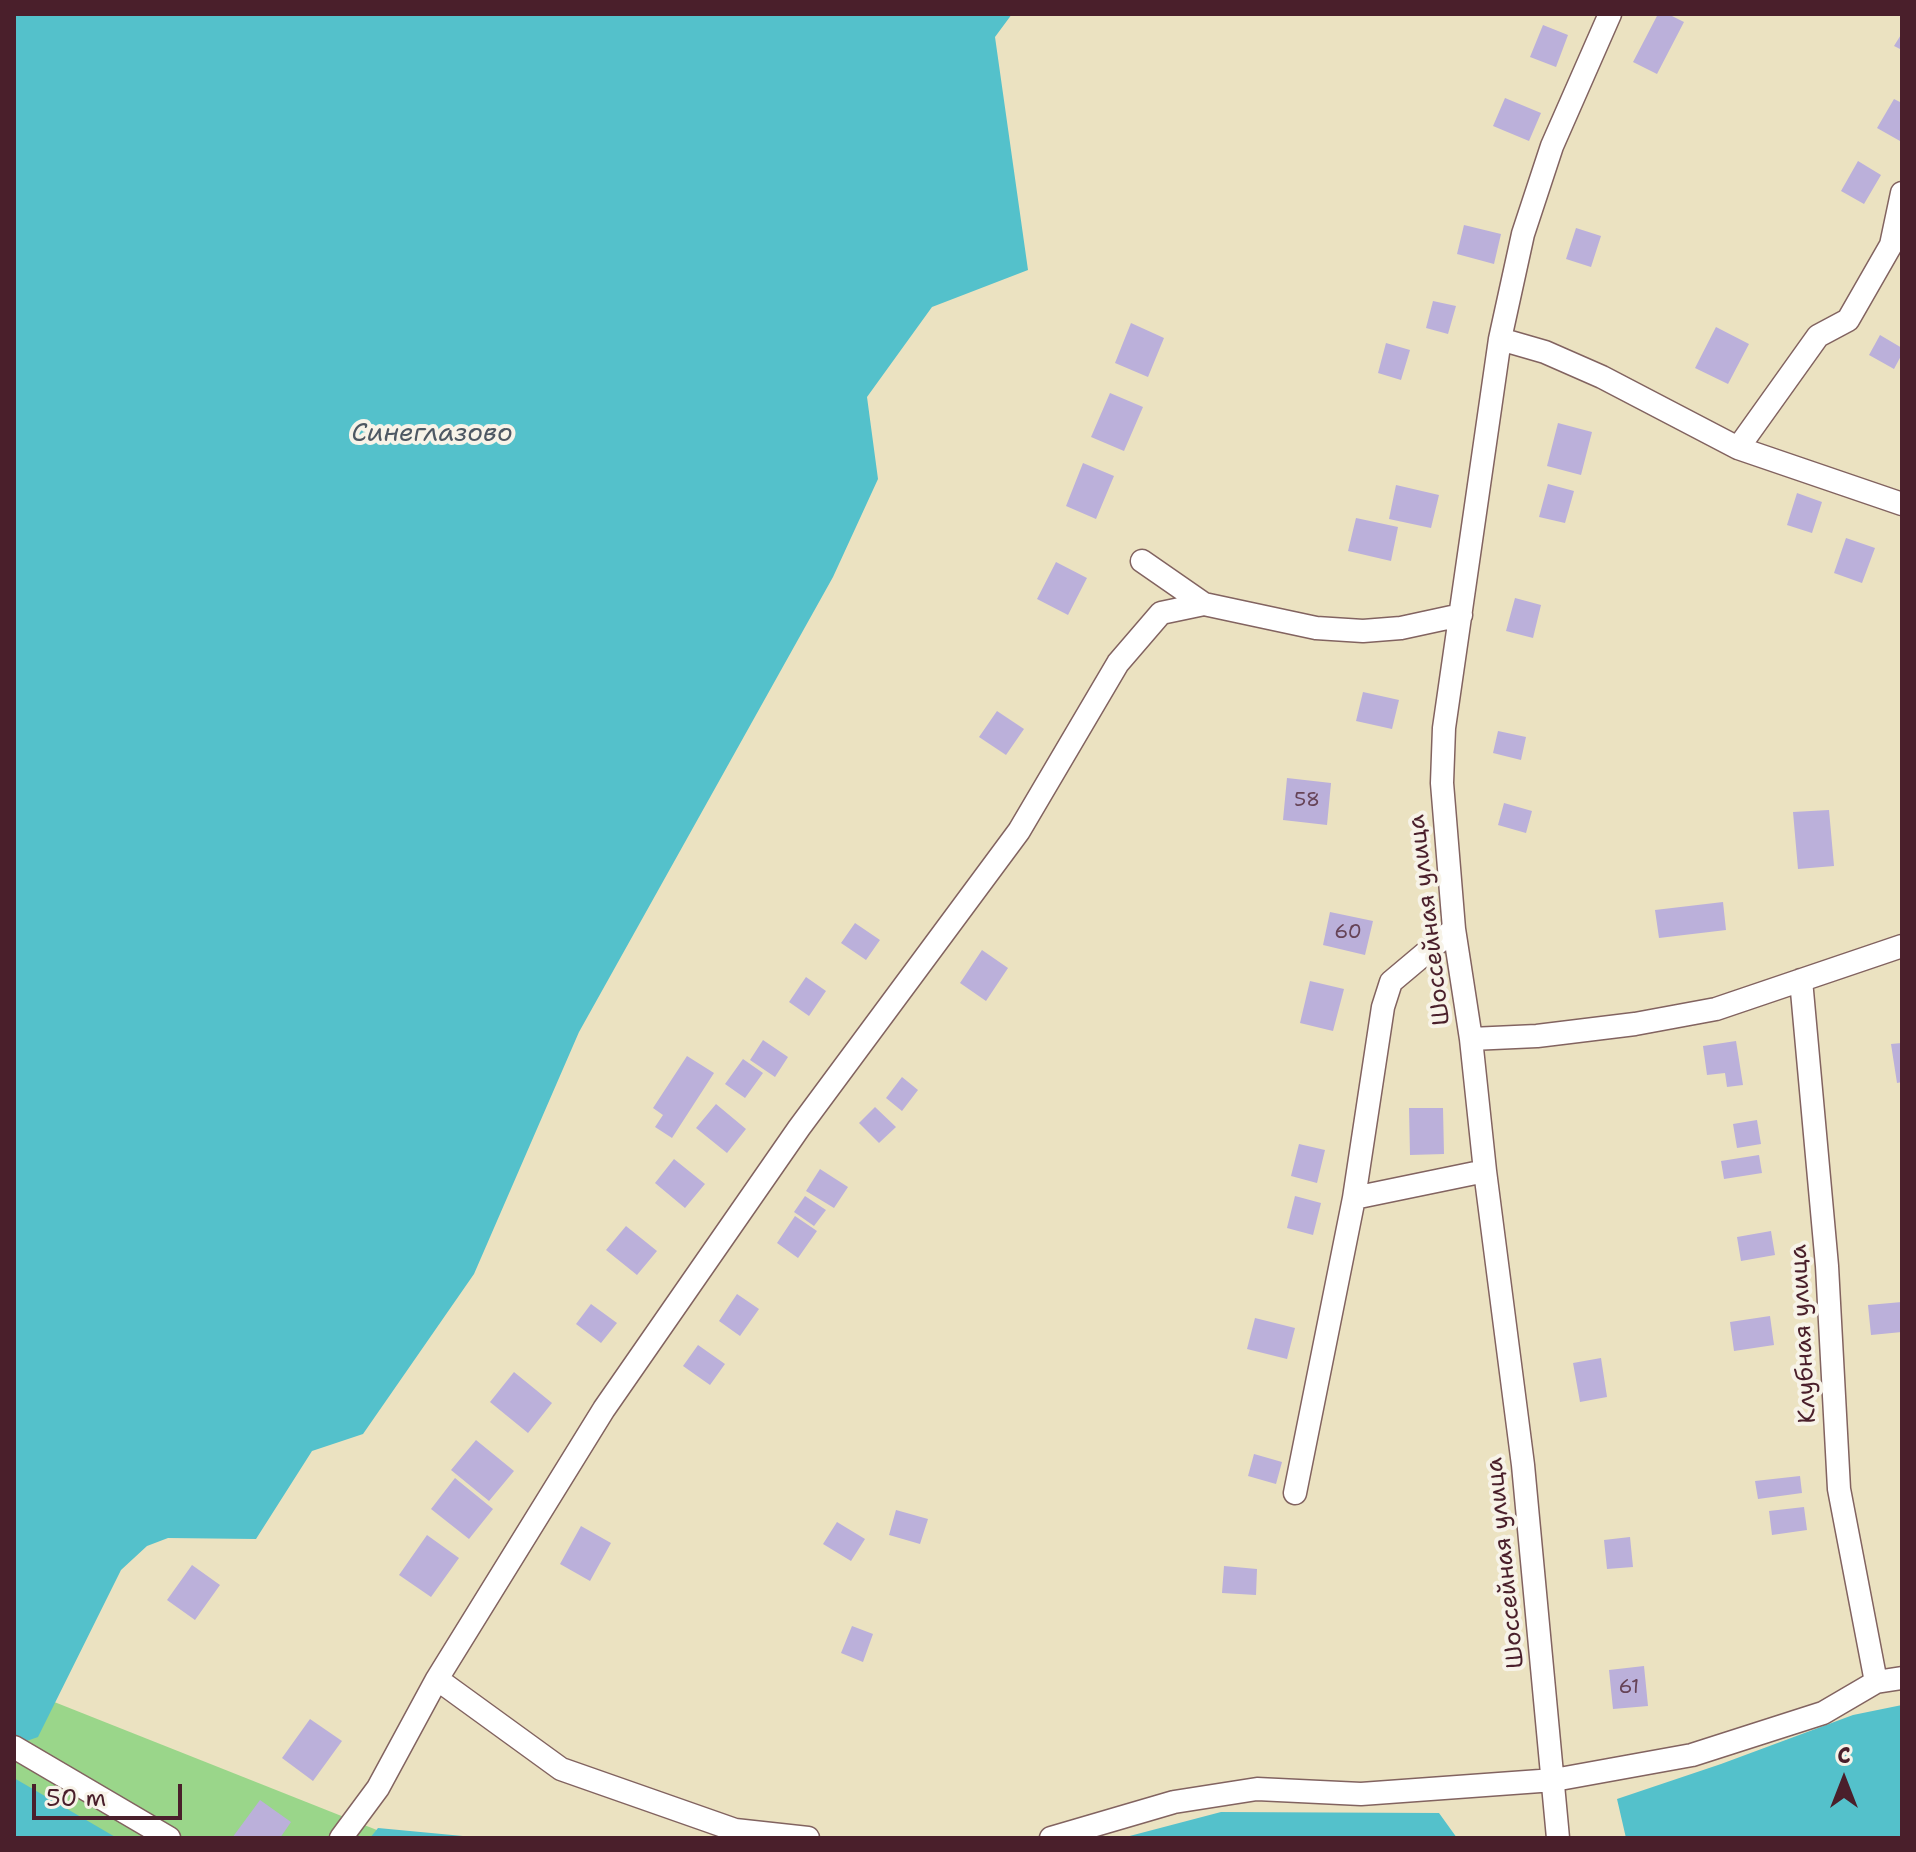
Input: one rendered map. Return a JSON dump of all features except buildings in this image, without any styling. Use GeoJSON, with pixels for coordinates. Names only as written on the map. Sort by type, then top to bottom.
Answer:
{"type":"FeatureCollection","features":[{"type":"Feature","properties":{"kind":"street","name":"Шоссейная улица"},"geometry":{"type":"LineString","coordinates":[[1558,1838],[1523,1465],[1471,1039],[1454,929],[1444,839],[1442,783],[1444,728],[1500,339],[1523,234],[1537,190],[1552,146],[1610,14]]}},
{"type":"Feature","properties":{"kind":"street"},"geometry":{"type":"LineString","coordinates":[[1738,448],[1818,336],[1848,320],[1891,245],[1902,193]]}},
{"type":"Feature","properties":{"kind":"street"},"geometry":{"type":"LineString","coordinates":[[1500,339],[1545,352],[1602,377],[1738,448],[1902,504]]}},
{"type":"Feature","properties":{"kind":"street"},"geometry":{"type":"LineString","coordinates":[[1142,561],[1204,604],[1316,628],[1363,631],[1401,628],[1461,615]]}},
{"type":"Feature","properties":{"kind":"street"},"geometry":{"type":"LineString","coordinates":[[341,1838],[378,1788],[437,1679],[604,1409],[799,1128],[1019,831],[1118,663],[1161,613],[1204,604]]}},
{"type":"Feature","properties":{"kind":"street"},"geometry":{"type":"LineString","coordinates":[[1295,1493],[1354,1198],[1383,1007],[1391,982],[1454,929]]}},
{"type":"Feature","properties":{"kind":"street"},"geometry":{"type":"LineString","coordinates":[[1471,1039],[1537,1036],[1635,1024],[1716,1009],[1902,946]]}},
{"type":"Feature","properties":{"kind":"street","name":"Клубная улица"},"geometry":{"type":"LineString","coordinates":[[1801,980],[1827,1266],[1839,1489],[1876,1682]]}},
{"type":"Feature","properties":{"kind":"street"},"geometry":{"type":"LineString","coordinates":[[1354,1198],[1485,1171]]}},
{"type":"Feature","properties":{"kind":"street"},"geometry":{"type":"LineString","coordinates":[[1051,1838],[1174,1802],[1257,1789],[1361,1794],[1554,1780],[1692,1755],[1823,1713],[1876,1682],[1902,1678]]}},
{"type":"Feature","properties":{"kind":"street"},"geometry":{"type":"LineString","coordinates":[[437,1679],[561,1769],[735,1830],[808,1838]]}},
{"type":"Feature","properties":{"kind":"street"},"geometry":{"type":"LineString","coordinates":[[14,1747],[169,1838]]}},
{"type":"Feature","properties":{"kind":"green space"},"geometry":{"type":"Polygon","coordinates":[[[14,1686],[397,1838],[14,1838],[14,1686]]]}},
{"type":"Feature","properties":{"kind":"water","name":"Синеглазово"},"geometry":{"type":"Polygon","coordinates":[[[14,14],[1012,14],[995,37],[1028,270],[932,307],[867,397],[878,479],[833,577],[579,1032],[474,1274],[363,1434],[312,1451],[256,1539],[168,1538],[147,1546],[121,1570],[38,1737],[18,1744],[14,1742],[14,14]]]}},
{"type":"Feature","properties":{"kind":"water"},"geometry":{"type":"Polygon","coordinates":[[[1902,1705],[1902,1838],[1626,1838],[1617,1799],[1853,1715],[1902,1705]]]}},
{"type":"Feature","properties":{"kind":"water"},"geometry":{"type":"Polygon","coordinates":[[[14,1778],[117,1838],[14,1838],[14,1778]]]}},
{"type":"Feature","properties":{"kind":"water"},"geometry":{"type":"Polygon","coordinates":[[[1221,1812],[1439,1813],[1457,1838],[1122,1838],[1221,1812]]]}},
{"type":"Feature","properties":{"kind":"water"},"geometry":{"type":"Polygon","coordinates":[[[378,1828],[484,1838],[370,1838],[378,1828]]]}}]}
